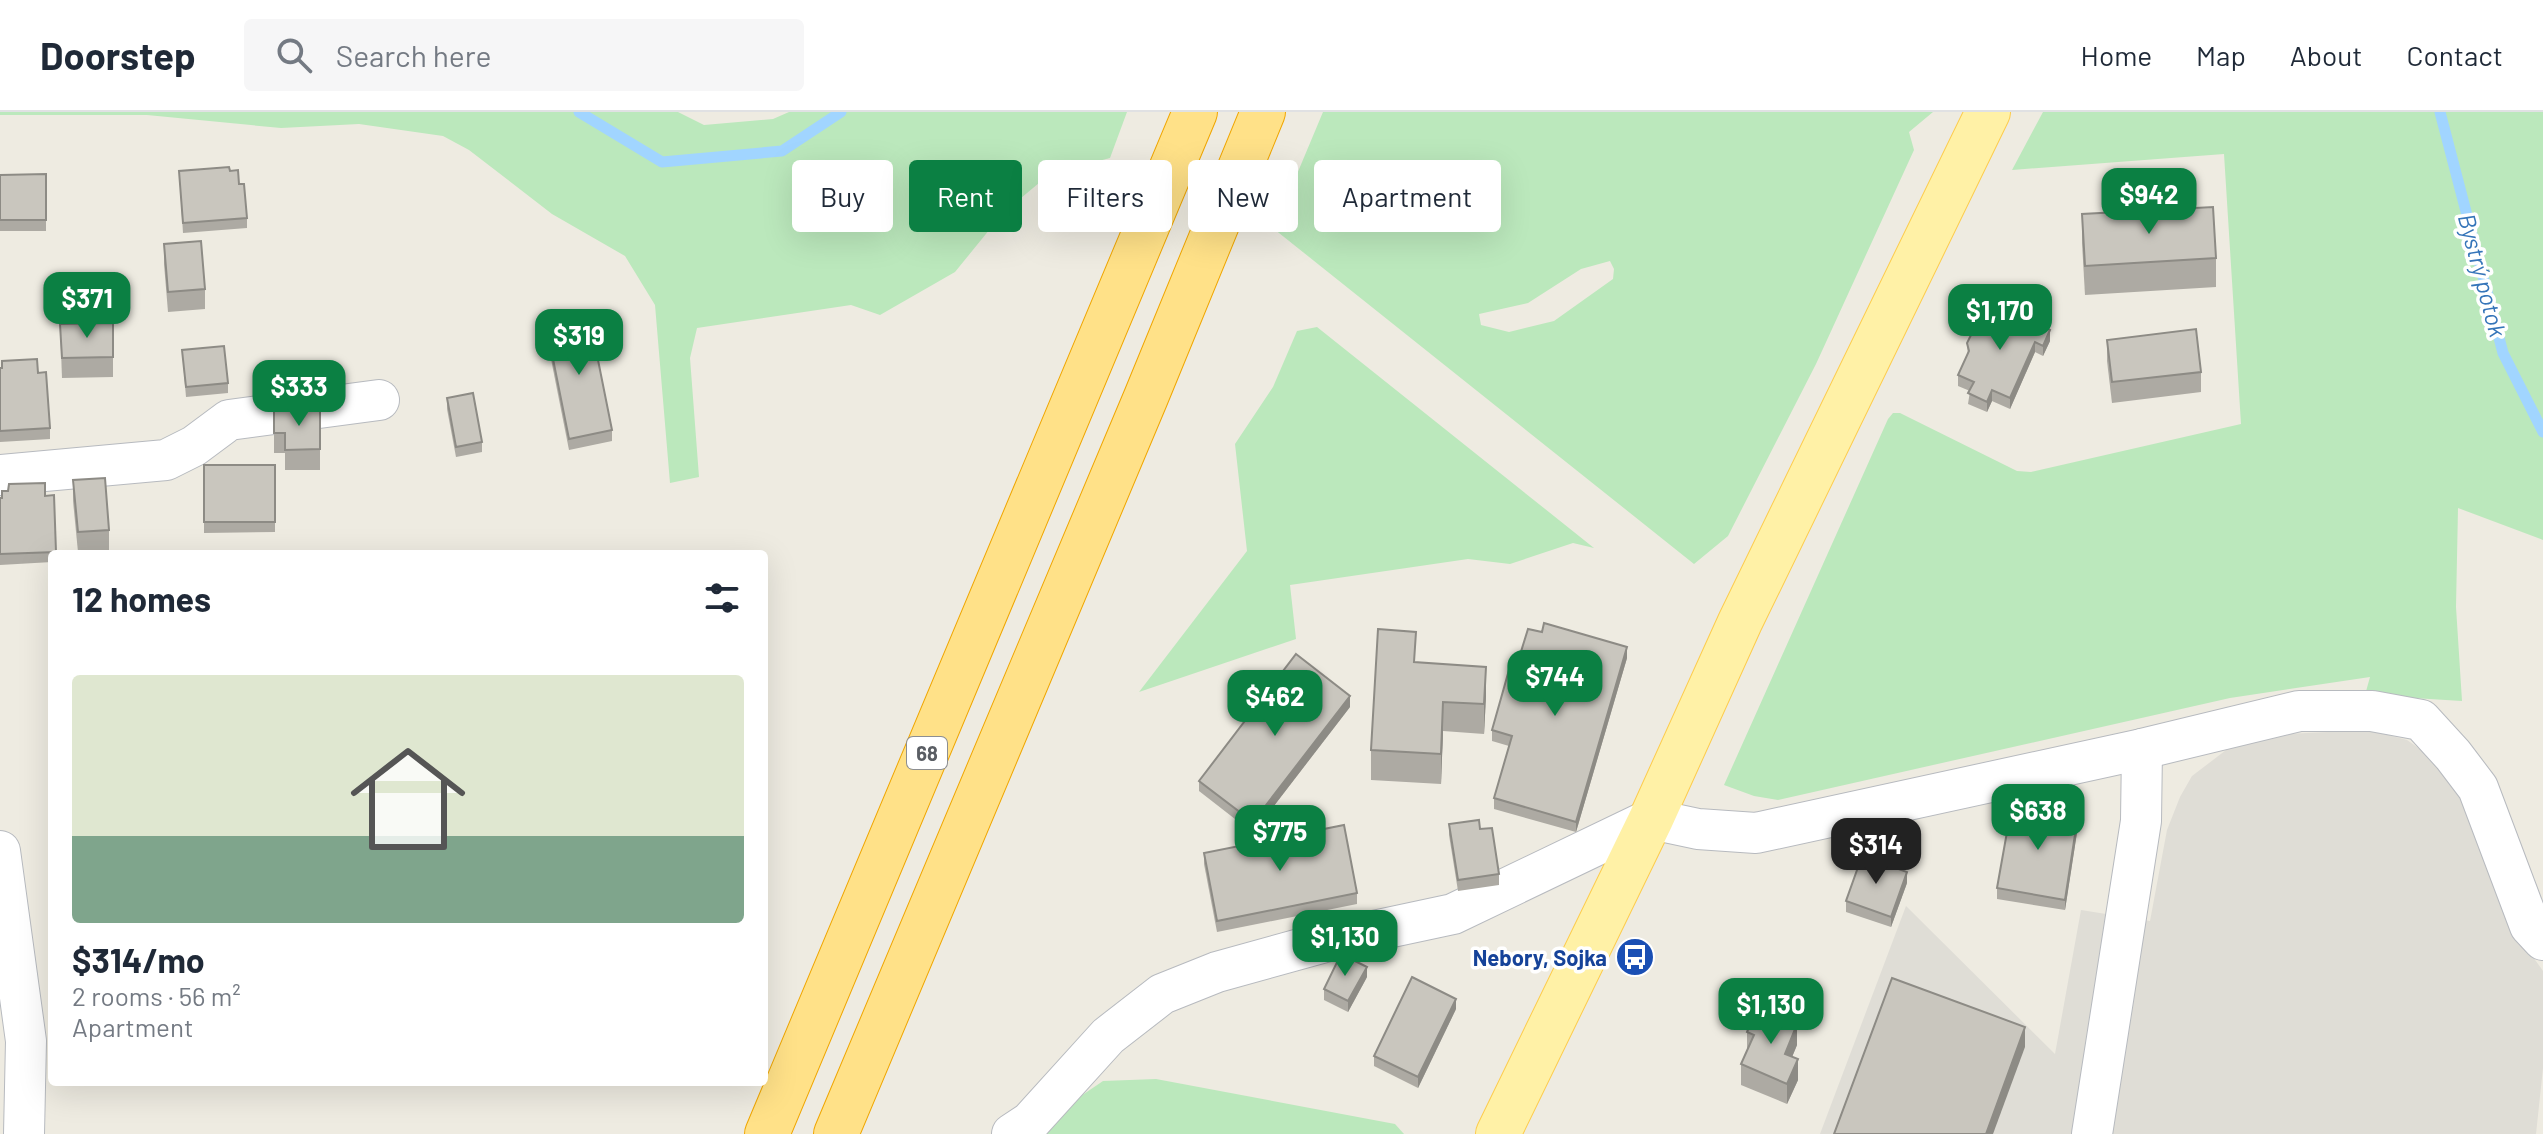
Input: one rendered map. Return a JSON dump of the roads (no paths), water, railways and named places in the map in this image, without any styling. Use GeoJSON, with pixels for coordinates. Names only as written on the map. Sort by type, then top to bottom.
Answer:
{"type":"FeatureCollection","features":[{"type":"Feature","properties":{"kind":"highway","name":"68"},"geometry":{"type":"LineString","coordinates":[[767,1134],[1195,112]]}},
{"type":"Feature","properties":{"kind":"highway"},"geometry":{"type":"LineString","coordinates":[[836,1134],[1263,112]]}},
{"type":"Feature","properties":{"kind":"main road"},"geometry":{"type":"LineString","coordinates":[[1498,1134],[1651,819],[1740,622],[1988,112]]}},
{"type":"Feature","properties":{"kind":"street"},"geometry":{"type":"LineString","coordinates":[[0,475],[166,460],[194,446],[229,420],[379,400]]}},
{"type":"Feature","properties":{"kind":"street"},"geometry":{"type":"LineString","coordinates":[[1012,1134],[1030,1122],[1108,1036],[1162,994],[1217,972],[1336,939],[1453,914],[1651,819],[1698,829],[1756,833],[2142,749],[2299,711],[2372,711],[2421,720],[2478,788],[2530,926],[2543,940]]}},
{"type":"Feature","properties":{"kind":"street"},"geometry":{"type":"LineString","coordinates":[[2092,1134],[2141,821],[2142,749]]}},
{"type":"Feature","properties":{"kind":"street"},"geometry":{"type":"LineString","coordinates":[[0,851],[26,1041],[24,1134]]}},
{"type":"Feature","properties":{"kind":"waterway","name":"Bystrý potok"},"geometry":{"type":"LineString","coordinates":[[579,112],[662,162],[782,151],[841,112]]}},
{"type":"Feature","properties":{"kind":"waterway","name":"Bystrý potok"},"geometry":{"type":"LineString","coordinates":[[2440,112],[2503,353],[2543,432]]}},
{"type":"Feature","properties":{"kind":"place","name":"Nebory, Sojka"},"geometry":{"type":"Point","coordinates":[1635,957]}}]}
